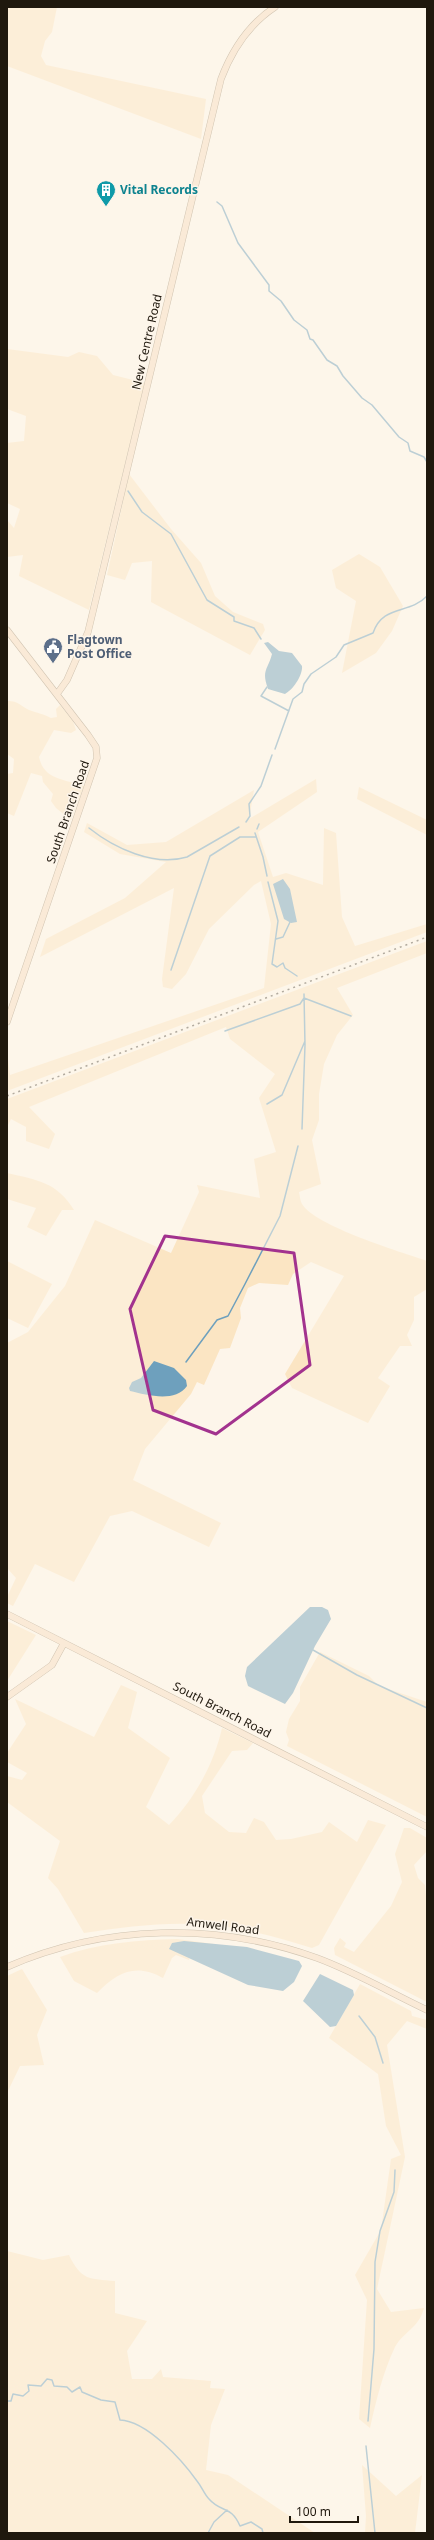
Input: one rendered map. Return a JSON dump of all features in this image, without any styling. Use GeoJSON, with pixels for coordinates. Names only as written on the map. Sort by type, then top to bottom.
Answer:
{"type":"FeatureCollection","features":[{"type":"Feature","properties":{"kind":"street","name":"New Centre Road"},"geometry":{"type":"LineString","coordinates":[[57,694],[78,657],[92,616],[221,79],[241,40],[258,20],[275,7]]}},
{"type":"Feature","properties":{"kind":"street","name":"South Branch Road"},"geometry":{"type":"LineString","coordinates":[[7,630],[94,744],[97,762],[7,1022]]}},
{"type":"Feature","properties":{"kind":"street","name":"South Branch Road"},"geometry":{"type":"LineString","coordinates":[[7,1614],[427,1827]]}},
{"type":"Feature","properties":{"kind":"street"},"geometry":{"type":"LineString","coordinates":[[7,1697],[52,1665],[64,1643]]}},
{"type":"Feature","properties":{"kind":"street","name":"Amwell Road"},"geometry":{"type":"LineString","coordinates":[[7,1967],[49,1951],[105,1938],[155,1933],[206,1934],[263,1942],[314,1957],[427,2010]]}},
{"type":"Feature","properties":{"kind":"highlighted area"},"geometry":{"type":"Polygon","coordinates":[[[165,1236],[294,1253],[310,1365],[216,1434],[153,1410],[130,1309],[165,1236]]]}},
{"type":"Feature","properties":{"kind":"shaded area"},"geometry":{"type":"Polygon","coordinates":[[[7,7],[57,7],[52,32],[45,41],[41,56],[46,65],[206,99],[201,139],[7,66],[7,7]]]}},
{"type":"Feature","properties":{"kind":"shaded area"},"geometry":{"type":"Polygon","coordinates":[[[7,349],[68,357],[79,352],[97,356],[113,375],[145,383],[89,610],[19,576],[23,555],[7,557],[7,520],[14,528],[20,509],[7,503],[7,443],[24,441],[26,416],[7,409],[7,349]]]}},
{"type":"Feature","properties":{"kind":"shaded area"},"geometry":{"type":"Polygon","coordinates":[[[129,474],[171,529],[201,563],[215,596],[233,612],[263,624],[265,630],[250,655],[151,602],[152,561],[132,563],[125,580],[107,575],[129,474]]]}},
{"type":"Feature","properties":{"kind":"shaded area"},"geometry":{"type":"Polygon","coordinates":[[[359,554],[380,567],[403,606],[392,631],[376,653],[342,673],[356,601],[336,588],[332,570],[359,554]]]}},
{"type":"Feature","properties":{"kind":"shaded area"},"geometry":{"type":"Polygon","coordinates":[[[8,701],[17,703],[29,710],[51,718],[57,717],[56,709],[60,705],[73,721],[76,730],[71,733],[54,730],[39,757],[45,770],[56,778],[84,786],[71,820],[56,808],[51,801],[53,794],[43,782],[42,776],[31,773],[14,816],[7,813],[7,774],[13,773],[14,759],[7,754],[8,701]]]}},
{"type":"Feature","properties":{"kind":"shaded area"},"geometry":{"type":"Polygon","coordinates":[[[316,779],[317,792],[258,832],[273,877],[286,873],[323,885],[324,828],[336,833],[342,917],[355,946],[427,924],[427,932],[7,1091],[7,1051],[10,1075],[264,988],[271,924],[261,881],[254,885],[209,929],[186,974],[172,989],[163,987],[162,979],[174,888],[40,957],[46,939],[125,898],[166,862],[120,854],[84,832],[87,823],[127,845],[166,842],[254,790],[249,819],[316,779]]]}},
{"type":"Feature","properties":{"kind":"shaded area"},"geometry":{"type":"Polygon","coordinates":[[[359,787],[427,820],[427,835],[357,799],[359,787]]]}},
{"type":"Feature","properties":{"kind":"shaded area"},"geometry":{"type":"Polygon","coordinates":[[[427,941],[427,953],[337,988],[353,1015],[337,1035],[324,1064],[319,1094],[319,1120],[312,1140],[321,1184],[299,1192],[302,1204],[323,1221],[379,1245],[427,1261],[427,1289],[414,1297],[414,1320],[407,1335],[412,1346],[400,1346],[378,1378],[390,1386],[368,1423],[292,1388],[285,1374],[344,1276],[311,1262],[293,1274],[288,1285],[259,1283],[248,1288],[240,1308],[241,1318],[230,1348],[220,1349],[204,1385],[197,1382],[191,1394],[145,1449],[133,1480],[221,1523],[209,1547],[132,1511],[110,1516],[74,1582],[35,1564],[13,1606],[7,1603],[7,1597],[16,1578],[7,1568],[7,1343],[28,1332],[65,1286],[95,1220],[171,1253],[199,1192],[197,1185],[260,1198],[254,1159],[276,1152],[259,1098],[275,1074],[230,1039],[226,1027],[29,1107],[55,1134],[49,1149],[26,1141],[26,1127],[11,1119],[7,1127],[7,1099],[427,941]]]}},
{"type":"Feature","properties":{"kind":"shaded area"},"geometry":{"type":"Polygon","coordinates":[[[7,1173],[37,1180],[53,1188],[61,1193],[74,1210],[62,1210],[46,1236],[27,1227],[36,1208],[7,1199],[7,1173]]]}},
{"type":"Feature","properties":{"kind":"shaded area"},"geometry":{"type":"Polygon","coordinates":[[[7,1261],[52,1284],[28,1328],[7,1318],[7,1261]]]}},
{"type":"Feature","properties":{"kind":"shaded area"},"geometry":{"type":"Polygon","coordinates":[[[7,1621],[36,1635],[7,1681],[7,1621]]]}},
{"type":"Feature","properties":{"kind":"shaded area"},"geometry":{"type":"Polygon","coordinates":[[[320,1652],[369,1676],[379,1686],[427,1702],[427,1817],[287,1746],[289,1740],[286,1732],[289,1719],[300,1701],[300,1687],[320,1652]]]}},
{"type":"Feature","properties":{"kind":"shaded area"},"geometry":{"type":"Polygon","coordinates":[[[121,1685],[137,1692],[128,1728],[170,1758],[146,1807],[169,1825],[187,1804],[202,1780],[214,1755],[222,1728],[253,1743],[247,1750],[232,1751],[202,1796],[205,1813],[229,1832],[246,1833],[254,1818],[264,1822],[276,1840],[291,1839],[322,1832],[329,1822],[357,1842],[368,1820],[386,1825],[319,1945],[312,1948],[283,1939],[237,1928],[205,1925],[150,1925],[84,1933],[58,1889],[48,1878],[60,1841],[7,1802],[7,1776],[22,1780],[27,1773],[7,1762],[7,1753],[26,1724],[15,1699],[94,1737],[121,1685]]]}},
{"type":"Feature","properties":{"kind":"shaded area"},"geometry":{"type":"Polygon","coordinates":[[[404,1828],[410,1828],[427,1838],[427,1851],[414,1865],[418,1878],[425,1885],[427,1905],[427,2002],[335,1955],[334,1948],[340,1938],[346,1943],[344,1947],[354,1952],[391,1906],[402,1882],[395,1854],[404,1828]]]}},
{"type":"Feature","properties":{"kind":"shaded area"},"geometry":{"type":"Polygon","coordinates":[[[177,1939],[214,1944],[191,1949],[189,1960],[176,1955],[172,1958],[163,1978],[153,1973],[144,1971],[127,1972],[112,1980],[97,1993],[74,1981],[60,1957],[103,1945],[147,1940],[177,1939]]]}},
{"type":"Feature","properties":{"kind":"shaded area"},"geometry":{"type":"Polygon","coordinates":[[[22,1969],[47,2010],[37,2035],[44,2065],[20,2066],[7,2093],[7,1976],[22,1969]]]}},
{"type":"Feature","properties":{"kind":"shaded area"},"geometry":{"type":"Polygon","coordinates":[[[360,1984],[411,2011],[412,2016],[427,2020],[427,2029],[407,2021],[387,2045],[405,2157],[377,2289],[391,2312],[424,2308],[419,2320],[395,2347],[383,2376],[370,2428],[359,2419],[367,2300],[355,2275],[381,2230],[391,2159],[401,2155],[386,2126],[378,2074],[329,2038],[360,1984]]]}},
{"type":"Feature","properties":{"kind":"shaded area"},"geometry":{"type":"Polygon","coordinates":[[[7,2251],[43,2260],[69,2255],[73,2263],[82,2274],[87,2277],[99,2280],[115,2281],[115,2313],[147,2321],[127,2351],[132,2379],[152,2379],[161,2369],[163,2377],[211,2381],[210,2388],[225,2389],[211,2425],[206,2470],[228,2475],[315,2533],[7,2533],[7,2251]]]}},
{"type":"Feature","properties":{"kind":"shaded area"},"geometry":{"type":"Polygon","coordinates":[[[362,2465],[396,2496],[422,2475],[415,2533],[365,2533],[366,2516],[362,2465]]]}},
{"type":"Feature","properties":{"kind":"water"},"geometry":{"type":"Polygon","coordinates":[[[268,642],[279,651],[292,653],[302,666],[301,674],[297,682],[285,694],[268,689],[266,683],[265,674],[272,654],[264,643],[268,642]]]}},
{"type":"Feature","properties":{"kind":"water"},"geometry":{"type":"Polygon","coordinates":[[[283,879],[290,889],[297,922],[291,923],[284,919],[273,884],[283,879]]]}},
{"type":"Feature","properties":{"kind":"water"},"geometry":{"type":"Polygon","coordinates":[[[154,1361],[174,1368],[186,1380],[187,1386],[175,1395],[168,1396],[152,1396],[130,1391],[129,1388],[132,1382],[141,1378],[154,1361]]]}},
{"type":"Feature","properties":{"kind":"water"},"geometry":{"type":"Polygon","coordinates":[[[310,1607],[322,1607],[328,1610],[331,1619],[315,1646],[293,1693],[285,1704],[248,1686],[245,1676],[247,1667],[310,1607]]]}},
{"type":"Feature","properties":{"kind":"water"},"geometry":{"type":"Polygon","coordinates":[[[184,1941],[247,1947],[299,1961],[302,1966],[294,1982],[283,1991],[248,1985],[169,1949],[172,1943],[184,1941]]]}},
{"type":"Feature","properties":{"kind":"water"},"geometry":{"type":"Polygon","coordinates":[[[320,1974],[353,1990],[354,1995],[336,2026],[330,2027],[303,2001],[320,1974]]]}},
{"type":"Feature","properties":{"kind":"waterway"},"geometry":{"type":"LineString","coordinates":[[217,202],[222,206],[238,243],[269,285],[269,291],[281,301],[294,320],[307,330],[310,339],[313,340],[327,360],[337,366],[343,376],[362,398],[372,405],[399,437],[408,443],[410,451],[424,457],[427,462]]}},
{"type":"Feature","properties":{"kind":"waterway"},"geometry":{"type":"LineString","coordinates":[[128,491],[142,512],[171,534],[207,600],[234,617],[234,621],[254,628],[261,639]]}},
{"type":"Feature","properties":{"kind":"waterway"},"geometry":{"type":"LineString","coordinates":[[275,749],[293,699],[302,692],[304,684],[311,674],[336,657],[344,645],[373,633],[377,624],[383,618],[412,606],[427,596]]}},
{"type":"Feature","properties":{"kind":"waterway"},"geometry":{"type":"LineString","coordinates":[[267,687],[261,696],[289,711]]}},
{"type":"Feature","properties":{"kind":"waterway"},"geometry":{"type":"LineString","coordinates":[[246,822],[250,816],[249,804],[261,786],[272,755]]}},
{"type":"Feature","properties":{"kind":"waterway"},"geometry":{"type":"LineString","coordinates":[[257,829],[259,824]]}},
{"type":"Feature","properties":{"kind":"waterway"},"geometry":{"type":"LineString","coordinates":[[89,828],[122,849],[135,854],[161,860],[187,857],[239,827]]}},
{"type":"Feature","properties":{"kind":"waterway"},"geometry":{"type":"LineString","coordinates":[[255,833],[263,857],[267,876]]}},
{"type":"Feature","properties":{"kind":"waterway"},"geometry":{"type":"LineString","coordinates":[[171,970],[210,856],[240,837],[256,837]]}},
{"type":"Feature","properties":{"kind":"waterway"},"geometry":{"type":"LineString","coordinates":[[268,882],[278,921],[272,964],[277,967],[283,963],[285,968],[297,976]]}},
{"type":"Feature","properties":{"kind":"waterway"},"geometry":{"type":"LineString","coordinates":[[276,939],[283,937],[290,922]]}},
{"type":"Feature","properties":{"kind":"waterway"},"geometry":{"type":"LineString","coordinates":[[302,1129],[305,1045],[304,994]]}},
{"type":"Feature","properties":{"kind":"waterway"},"geometry":{"type":"LineString","coordinates":[[225,1031],[300,1004],[304,998],[351,1016]]}},
{"type":"Feature","properties":{"kind":"waterway"},"geometry":{"type":"LineString","coordinates":[[267,1104],[282,1095],[305,1041]]}},
{"type":"Feature","properties":{"kind":"waterway"},"geometry":{"type":"LineString","coordinates":[[186,1362],[217,1320],[228,1316],[245,1284],[280,1216],[298,1146]]}},
{"type":"Feature","properties":{"kind":"waterway"},"geometry":{"type":"LineString","coordinates":[[313,1650],[357,1675],[427,1708]]}},
{"type":"Feature","properties":{"kind":"waterway"},"geometry":{"type":"LineString","coordinates":[[359,2016],[375,2037],[383,2063]]}},
{"type":"Feature","properties":{"kind":"waterway"},"geometry":{"type":"LineString","coordinates":[[368,2421],[374,2349],[375,2262],[380,2231],[394,2192],[395,2170]]}},
{"type":"Feature","properties":{"kind":"waterway"},"geometry":{"type":"LineString","coordinates":[[7,2401],[11,2401],[13,2394],[23,2396],[29,2391],[28,2385],[41,2386],[47,2379],[52,2380],[54,2386],[67,2387],[72,2392],[80,2387],[82,2392],[101,2400],[115,2402],[120,2420],[130,2422],[141,2427],[163,2443],[190,2472],[199,2483],[207,2497],[213,2503],[233,2515],[237,2519],[240,2526],[251,2522],[262,2529],[263,2533]]}},
{"type":"Feature","properties":{"kind":"waterway"},"geometry":{"type":"LineString","coordinates":[[366,2446],[375,2533]]}},
{"type":"Feature","properties":{"kind":"waterway"},"geometry":{"type":"LineString","coordinates":[[208,2533],[214,2522],[227,2510]]}},
{"type":"Feature","properties":{"kind":"railway"},"geometry":{"type":"LineString","coordinates":[[7,1096],[427,937]]}},
{"type":"Feature","properties":{"kind":"place","name":"Vital Records"},"geometry":{"type":"Point","coordinates":[106,207]}},
{"type":"Feature","properties":{"kind":"place","name":"Flagtown Post Office"},"geometry":{"type":"Point","coordinates":[53,664]}}]}
